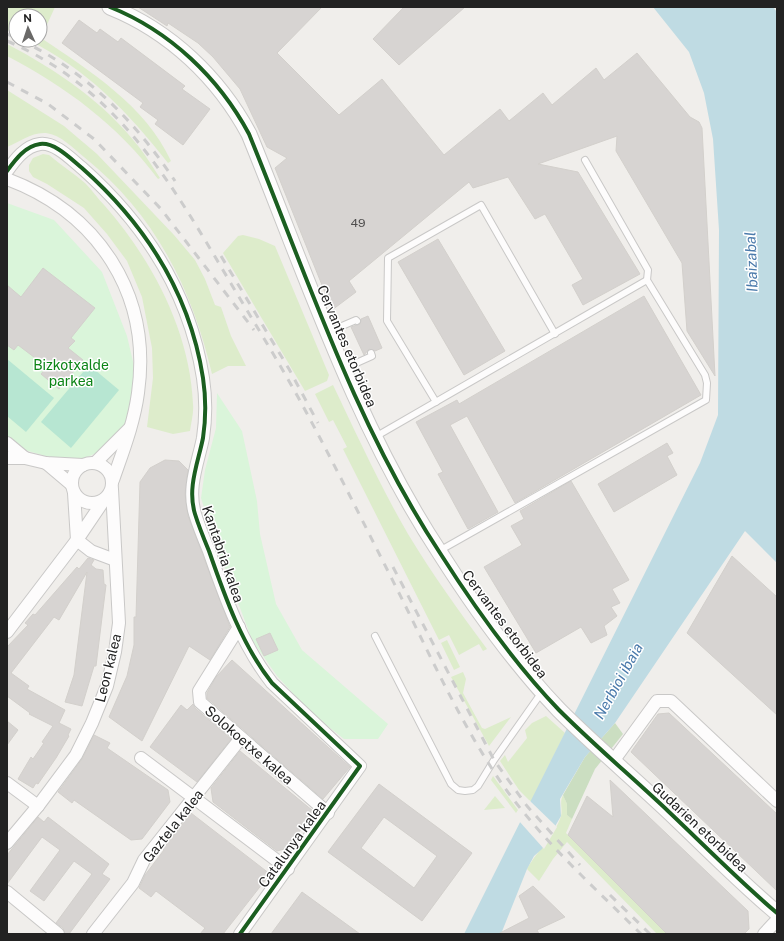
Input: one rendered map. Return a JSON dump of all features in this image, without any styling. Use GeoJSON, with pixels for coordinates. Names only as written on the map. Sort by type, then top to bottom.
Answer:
{"type":"FeatureCollection","features":[{"type":"Feature","properties":{"kind":"street","name":"Cervantes etorbidea"},"geometry":{"type":"LineString","coordinates":[[110,7],[155,30],[183,52],[202,69],[238,113],[254,147],[343,369],[375,437],[402,489],[438,552],[505,645],[543,691],[560,710],[612,758]]}},
{"type":"Feature","properties":{"kind":"street","name":"Kantabria kalea"},"geometry":{"type":"LineString","coordinates":[[7,171],[24,152],[37,144],[50,145],[63,153],[118,202],[148,241],[173,284],[192,332],[199,356],[205,398],[205,425],[195,467],[193,486],[194,512],[226,600],[261,670],[272,683],[360,766]]}},
{"type":"Feature","properties":{"kind":"street"},"geometry":{"type":"LineString","coordinates":[[7,179],[35,191],[63,207],[93,235],[119,273],[134,311],[140,348],[138,392],[132,426],[112,484],[104,500],[77,540],[7,632]]}},
{"type":"Feature","properties":{"kind":"street"},"geometry":{"type":"LineString","coordinates":[[115,560],[91,551],[77,540],[73,489],[74,473],[89,464],[132,426]]}},
{"type":"Feature","properties":{"kind":"street"},"geometry":{"type":"LineString","coordinates":[[7,443],[25,458]]}},
{"type":"Feature","properties":{"kind":"street"},"geometry":{"type":"LineString","coordinates":[[7,458],[25,458],[46,463],[89,464],[106,468],[112,484]]}},
{"type":"Feature","properties":{"kind":"street"},"geometry":{"type":"LineString","coordinates":[[46,463],[84,502],[98,503],[104,500]]}},
{"type":"Feature","properties":{"kind":"street","name":"Leon kalea"},"geometry":{"type":"LineString","coordinates":[[7,843],[38,806],[76,755],[92,723],[107,686],[115,652],[119,623],[112,484]]}},
{"type":"Feature","properties":{"kind":"street","name":"Solokoetxe kalea"},"geometry":{"type":"LineString","coordinates":[[239,626],[199,691],[200,702],[328,813]]}},
{"type":"Feature","properties":{"kind":"street"},"geometry":{"type":"LineString","coordinates":[[612,758],[657,701],[670,701],[777,800]]}},
{"type":"Feature","properties":{"kind":"street","name":"Gaztela kalea"},"geometry":{"type":"LineString","coordinates":[[93,934],[133,883],[144,860],[241,738]]}},
{"type":"Feature","properties":{"kind":"street"},"geometry":{"type":"LineString","coordinates":[[141,758],[288,869]]}},
{"type":"Feature","properties":{"kind":"street","name":"Gudarien etorbidea"},"geometry":{"type":"LineString","coordinates":[[612,758],[777,913]]}},
{"type":"Feature","properties":{"kind":"street","name":"Catalunya kalea"},"geometry":{"type":"LineString","coordinates":[[240,934],[328,813],[360,766]]}},
{"type":"Feature","properties":{"kind":"street"},"geometry":{"type":"LineString","coordinates":[[7,783],[38,806]]}},
{"type":"Feature","properties":{"kind":"street"},"geometry":{"type":"LineString","coordinates":[[7,892],[58,934]]}},
{"type":"Feature","properties":{"kind":"street"},"geometry":{"type":"LineString","coordinates":[[764,934],[777,920]]}},
{"type":"Feature","properties":{"kind":"lane"},"geometry":{"type":"LineString","coordinates":[[438,552],[706,400],[707,383],[705,375],[647,280],[648,270],[585,160]]}},
{"type":"Feature","properties":{"kind":"lane"},"geometry":{"type":"LineString","coordinates":[[436,402],[388,321],[388,258],[468,212],[481,205],[555,334]]}},
{"type":"Feature","properties":{"kind":"lane"},"geometry":{"type":"LineString","coordinates":[[375,437],[647,280]]}},
{"type":"Feature","properties":{"kind":"lane"},"geometry":{"type":"LineString","coordinates":[[328,332],[356,320]]}},
{"type":"Feature","properties":{"kind":"lane"},"geometry":{"type":"LineString","coordinates":[[343,369],[372,356],[371,353]]}},
{"type":"Feature","properties":{"kind":"lane"},"geometry":{"type":"LineString","coordinates":[[376,636],[451,784],[458,790],[472,790],[478,786],[494,760],[543,691]]}},
{"type":"Feature","properties":{"kind":"green space"},"geometry":{"type":"Polygon","coordinates":[[[7,7],[55,7],[48,22],[48,8],[8,8],[7,30],[7,7]]]}},
{"type":"Feature","properties":{"kind":"green space"},"geometry":{"type":"Polygon","coordinates":[[[48,43],[97,76],[132,106],[160,141],[171,161],[168,163],[138,126],[105,93],[69,64],[42,48],[48,48],[48,43]]]}},
{"type":"Feature","properties":{"kind":"green space"},"geometry":{"type":"Polygon","coordinates":[[[7,44],[8,48],[15,48],[26,54],[62,76],[79,89],[126,131],[142,151],[160,178],[158,179],[126,142],[90,109],[50,80],[7,56],[7,44]]]}},
{"type":"Feature","properties":{"kind":"green space"},"geometry":{"type":"Polygon","coordinates":[[[7,90],[64,126],[97,154],[174,235],[195,260],[205,279],[215,305],[221,307],[231,336],[246,366],[228,366],[212,374],[204,342],[193,312],[181,282],[167,254],[131,202],[109,179],[66,142],[51,134],[35,134],[7,147],[7,90]]]}},
{"type":"Feature","properties":{"kind":"green space"},"geometry":{"type":"Polygon","coordinates":[[[43,154],[49,155],[88,186],[122,227],[153,273],[166,298],[185,350],[193,404],[190,431],[173,434],[147,427],[153,378],[152,348],[142,297],[127,261],[107,234],[84,208],[47,184],[33,177],[29,171],[29,165],[33,158],[43,154]]]}},
{"type":"Feature","properties":{"kind":"green space","name":"Bizkotxalde parkea"},"geometry":{"type":"Polygon","coordinates":[[[7,203],[54,220],[102,272],[127,336],[135,370],[130,417],[110,446],[84,459],[49,457],[14,447],[7,451],[7,203]]]}},
{"type":"Feature","properties":{"kind":"green space"},"geometry":{"type":"Polygon","coordinates":[[[243,235],[259,239],[275,246],[329,375],[327,381],[305,391],[223,253],[238,236],[243,235]]]}},
{"type":"Feature","properties":{"kind":"green space"},"geometry":{"type":"Polygon","coordinates":[[[7,359],[54,398],[26,432],[7,416],[7,359]]]}},
{"type":"Feature","properties":{"kind":"green space"},"geometry":{"type":"Polygon","coordinates":[[[89,365],[119,390],[71,448],[41,422],[89,365]]]}},
{"type":"Feature","properties":{"kind":"green space"},"geometry":{"type":"Polygon","coordinates":[[[333,385],[378,479],[408,534],[436,578],[487,649],[483,651],[479,644],[459,655],[449,635],[439,640],[343,449],[347,447],[333,420],[329,422],[315,394],[333,385]]]}},
{"type":"Feature","properties":{"kind":"green space"},"geometry":{"type":"Polygon","coordinates":[[[217,393],[242,431],[257,501],[260,534],[276,604],[302,650],[388,724],[378,739],[344,739],[311,713],[277,676],[252,640],[212,533],[201,498],[205,470],[216,428],[217,393]]]}},
{"type":"Feature","properties":{"kind":"green space"},"geometry":{"type":"Polygon","coordinates":[[[447,640],[460,667],[454,670],[441,643],[447,640]]]}},
{"type":"Feature","properties":{"kind":"green space"},"geometry":{"type":"Polygon","coordinates":[[[463,672],[466,679],[463,693],[482,728],[485,729],[511,717],[489,746],[451,677],[463,672]]]}},
{"type":"Feature","properties":{"kind":"green space"},"geometry":{"type":"Polygon","coordinates":[[[546,716],[565,733],[531,802],[519,790],[500,761],[505,755],[508,762],[527,738],[525,730],[532,723],[546,716]]]}},
{"type":"Feature","properties":{"kind":"green space"},"geometry":{"type":"Polygon","coordinates":[[[615,723],[623,734],[595,769],[572,819],[567,815],[567,804],[563,795],[585,757],[615,723]]]}},
{"type":"Feature","properties":{"kind":"green space"},"geometry":{"type":"Polygon","coordinates":[[[493,776],[518,810],[516,813],[491,780],[493,776]]]}},
{"type":"Feature","properties":{"kind":"green space"},"geometry":{"type":"Polygon","coordinates":[[[563,795],[567,804],[567,815],[572,819],[566,833],[667,934],[657,934],[567,842],[553,859],[539,881],[527,869],[558,823],[561,816],[561,800],[563,795]]]}},
{"type":"Feature","properties":{"kind":"green space"},"geometry":{"type":"Polygon","coordinates":[[[495,796],[505,808],[484,810],[495,796]]]}},
{"type":"Feature","properties":{"kind":"water"},"geometry":{"type":"Polygon","coordinates":[[[653,7],[773,7],[777,12],[777,563],[745,531],[615,723],[585,757],[560,799],[561,816],[542,849],[534,856],[527,869],[501,934],[464,934],[700,463],[718,415],[719,230],[713,139],[704,93],[689,52],[653,7]]]}},
{"type":"Feature","properties":{"kind":"pier"},"geometry":{"type":"Polygon","coordinates":[[[529,800],[557,827],[544,849],[519,821],[529,800]]]}},
{"type":"Feature","properties":{"kind":"building"},"geometry":{"type":"Polygon","coordinates":[[[138,7],[322,7],[277,53],[339,115],[382,79],[444,155],[500,109],[509,121],[543,93],[552,105],[596,68],[604,80],[637,53],[690,117],[699,122],[702,128],[715,376],[687,331],[682,263],[616,151],[617,136],[538,164],[578,172],[640,274],[583,305],[572,285],[583,279],[545,214],[535,219],[508,177],[473,188],[469,182],[349,281],[356,292],[332,310],[275,168],[287,158],[267,147],[240,89],[213,57],[198,43],[168,23],[167,26],[138,7]]]}},
{"type":"Feature","properties":{"kind":"building"},"geometry":{"type":"Polygon","coordinates":[[[404,7],[465,7],[399,65],[373,39],[404,7]]]}},
{"type":"Feature","properties":{"kind":"building"},"geometry":{"type":"Polygon","coordinates":[[[79,20],[97,33],[100,29],[118,42],[121,38],[185,86],[182,89],[210,109],[183,145],[155,124],[158,120],[140,107],[143,103],[62,43],[79,20]]]}},
{"type":"Feature","properties":{"kind":"building"},"geometry":{"type":"Polygon","coordinates":[[[438,239],[505,351],[464,375],[398,262],[438,239]]]}},
{"type":"Feature","properties":{"kind":"building"},"geometry":{"type":"Polygon","coordinates":[[[43,268],[95,308],[71,338],[75,341],[68,348],[83,360],[59,389],[41,374],[47,367],[18,345],[14,350],[7,345],[7,285],[21,297],[43,268]]]}},
{"type":"Feature","properties":{"kind":"building"},"geometry":{"type":"Polygon","coordinates":[[[644,296],[701,395],[515,503],[467,416],[450,425],[498,512],[468,529],[438,474],[443,472],[416,422],[457,400],[459,404],[644,296]]]}},
{"type":"Feature","properties":{"kind":"building"},"geometry":{"type":"Polygon","coordinates":[[[368,316],[382,348],[375,351],[369,349],[364,355],[351,327],[360,324],[361,319],[368,316]]]}},
{"type":"Feature","properties":{"kind":"building"},"geometry":{"type":"Polygon","coordinates":[[[667,443],[673,453],[667,456],[677,475],[614,512],[598,484],[667,443]]]}},
{"type":"Feature","properties":{"kind":"building"},"geometry":{"type":"Polygon","coordinates":[[[165,460],[179,461],[188,470],[185,494],[188,516],[230,627],[210,660],[189,646],[142,741],[109,717],[127,676],[134,645],[140,482],[150,468],[165,460]]]}},
{"type":"Feature","properties":{"kind":"building"},"geometry":{"type":"Polygon","coordinates":[[[571,481],[629,580],[612,589],[620,603],[611,607],[617,616],[604,626],[607,635],[591,643],[581,627],[536,653],[484,567],[522,545],[511,526],[524,519],[520,511],[571,481]]]}},
{"type":"Feature","properties":{"kind":"building"},"geometry":{"type":"Polygon","coordinates":[[[732,556],[777,597],[777,715],[687,633],[732,556]]]}},
{"type":"Feature","properties":{"kind":"building"},"geometry":{"type":"Polygon","coordinates":[[[88,558],[94,560],[91,565],[96,569],[103,570],[104,584],[106,585],[96,666],[94,666],[82,706],[65,702],[74,675],[87,572],[59,620],[54,617],[11,673],[29,686],[27,689],[65,710],[59,723],[71,729],[68,735],[69,736],[56,758],[38,784],[36,783],[33,788],[18,779],[31,757],[33,759],[44,743],[42,742],[53,726],[29,714],[30,713],[7,696],[7,647],[28,625],[25,623],[33,614],[35,615],[77,567],[79,569],[88,558]]]}},
{"type":"Feature","properties":{"kind":"building"},"geometry":{"type":"Polygon","coordinates":[[[270,633],[278,650],[264,656],[256,639],[270,633]]]}},
{"type":"Feature","properties":{"kind":"building"},"geometry":{"type":"Polygon","coordinates":[[[232,660],[350,767],[323,799],[207,698],[207,693],[216,677],[232,660]]]}},
{"type":"Feature","properties":{"kind":"building"},"geometry":{"type":"Polygon","coordinates":[[[193,704],[195,708],[231,739],[197,782],[150,747],[181,705],[187,710],[193,704]]]}},
{"type":"Feature","properties":{"kind":"building"},"geometry":{"type":"Polygon","coordinates":[[[669,713],[777,814],[777,891],[631,752],[658,714],[669,713]]]}},
{"type":"Feature","properties":{"kind":"building"},"geometry":{"type":"Polygon","coordinates":[[[7,721],[18,730],[7,745],[7,721]]]}},
{"type":"Feature","properties":{"kind":"building"},"geometry":{"type":"Polygon","coordinates":[[[94,735],[110,743],[107,748],[168,790],[170,802],[142,839],[131,840],[74,800],[72,803],[58,792],[82,759],[94,735]]]}},
{"type":"Feature","properties":{"kind":"building"},"geometry":{"type":"Polygon","coordinates":[[[240,751],[313,811],[288,848],[277,851],[213,802],[211,788],[240,751]]]}},
{"type":"Feature","properties":{"kind":"building"},"geometry":{"type":"Polygon","coordinates":[[[610,780],[748,911],[749,929],[744,934],[667,934],[568,835],[587,796],[613,817],[610,780]]]}},
{"type":"Feature","properties":{"kind":"building"},"geometry":{"type":"Polygon","coordinates":[[[379,784],[472,853],[422,921],[328,852],[379,784]],[[384,817],[361,848],[414,888],[437,856],[384,817]]]}},
{"type":"Feature","properties":{"kind":"building"},"geometry":{"type":"Polygon","coordinates":[[[191,813],[270,874],[223,934],[200,934],[205,928],[156,891],[151,897],[139,888],[145,875],[164,850],[163,849],[191,813]]]}},
{"type":"Feature","properties":{"kind":"building"},"geometry":{"type":"Polygon","coordinates":[[[38,817],[44,822],[48,817],[109,864],[102,874],[110,879],[69,934],[65,934],[63,928],[56,923],[92,874],[74,861],[44,901],[30,891],[60,850],[42,837],[7,884],[7,855],[38,817]]]}},
{"type":"Feature","properties":{"kind":"building"},"geometry":{"type":"Polygon","coordinates":[[[533,886],[565,917],[537,930],[539,934],[498,934],[529,918],[519,896],[533,886]]]}},
{"type":"Feature","properties":{"kind":"building"},"geometry":{"type":"Polygon","coordinates":[[[302,892],[360,934],[271,934],[302,892]]]}},
{"type":"Feature","properties":{"kind":"railway"},"geometry":{"type":"LineString","coordinates":[[7,41],[47,62],[83,87],[114,115],[142,147],[167,181],[191,217],[298,397],[349,494],[452,700],[489,764],[505,788],[540,832],[641,934]]}},
{"type":"Feature","properties":{"kind":"railway"},"geometry":{"type":"LineString","coordinates":[[36,48],[88,82],[126,118],[160,159],[175,181]]}},
{"type":"Feature","properties":{"kind":"railway"},"geometry":{"type":"LineString","coordinates":[[7,82],[48,104],[94,139],[161,209],[254,330]]}},
{"type":"Feature","properties":{"kind":"railway"},"geometry":{"type":"LineString","coordinates":[[221,256],[289,369],[318,423]]}},
{"type":"Feature","properties":{"kind":"railway"},"geometry":{"type":"LineString","coordinates":[[393,567],[494,760],[527,806],[580,865]]}},
{"type":"Feature","properties":{"kind":"railway"},"geometry":{"type":"LineString","coordinates":[[610,895],[650,934]]}},
{"type":"Feature","properties":{"kind":"cycle path"},"geometry":{"type":"LineString","coordinates":[[110,7],[153,29],[191,58],[208,76],[237,113],[249,134],[334,348],[382,453],[410,504],[440,553],[496,634],[526,673],[559,710],[668,811],[735,876],[777,913]]}},
{"type":"Feature","properties":{"kind":"cycle path"},"geometry":{"type":"LineString","coordinates":[[7,171],[21,154],[35,145],[46,144],[57,148],[82,168],[126,213],[145,237],[161,262],[176,289],[187,318],[197,347],[203,378],[205,423],[194,476],[192,495],[198,524],[221,586],[243,637],[261,668],[272,683],[360,766],[240,934]]}},
{"type":"Feature","properties":{"kind":"water label","name":"Ibaizabal"},"geometry":{"type":"Point","coordinates":[751,262]}},
{"type":"Feature","properties":{"kind":"water label","name":"Nerbioi ibaia"},"geometry":{"type":"Point","coordinates":[618,681]}}]}
